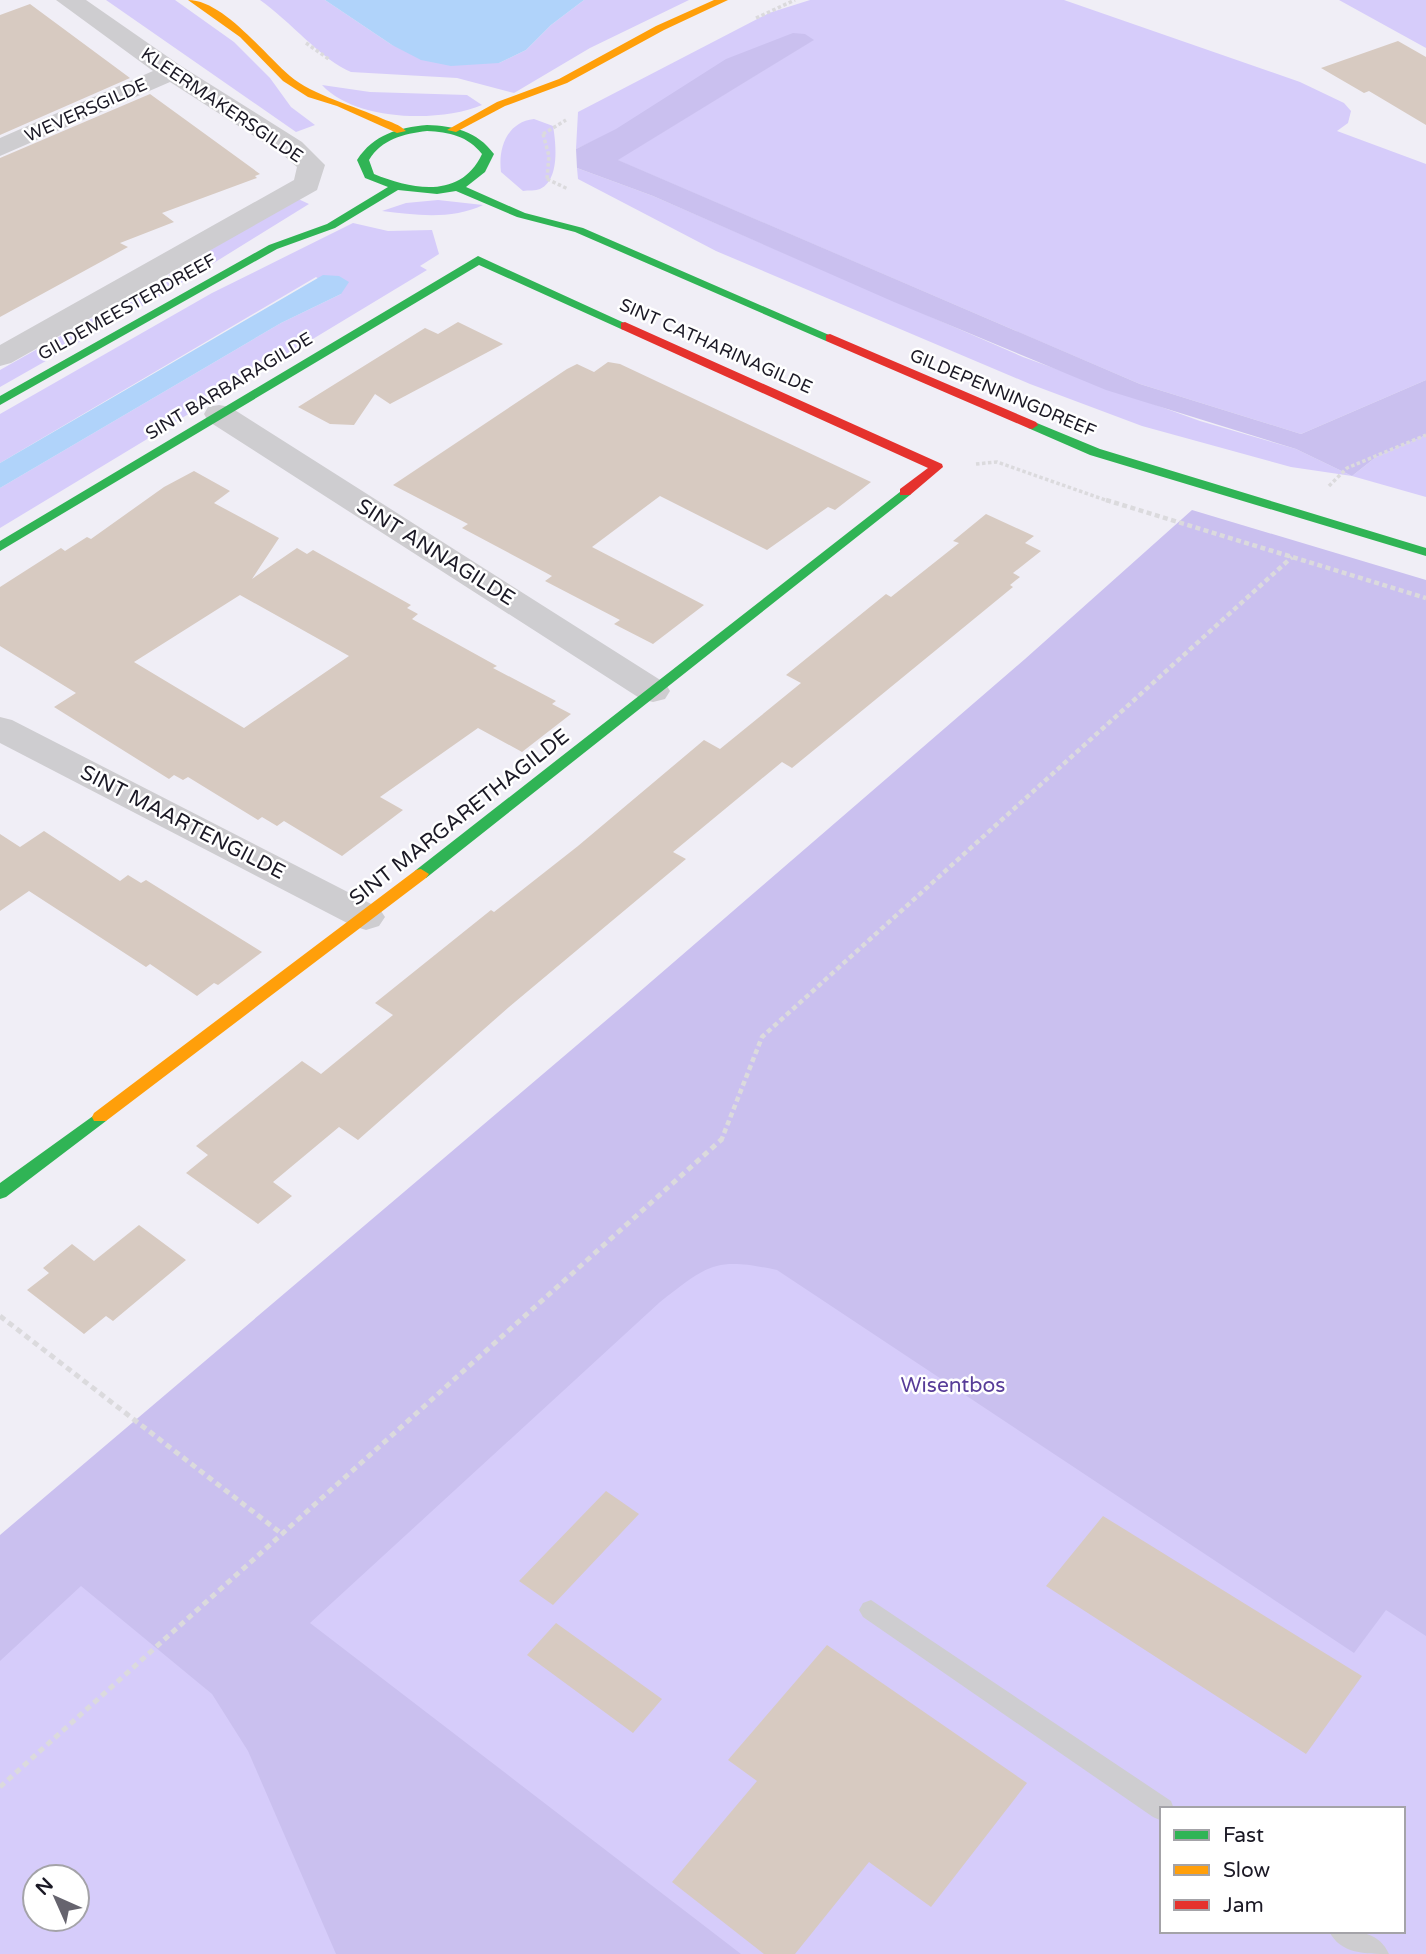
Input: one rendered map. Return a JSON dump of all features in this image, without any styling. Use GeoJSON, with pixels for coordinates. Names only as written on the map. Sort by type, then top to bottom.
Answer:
{"type":"FeatureCollection","features":[{"type":"Feature","properties":{"kind":"street","name":"KLEERMAKERSGILDE"},"geometry":{"type":"LineString","coordinates":[[0,357],[307,184],[311,165],[292,148],[172,72],[69,0]]}},
{"type":"Feature","properties":{"kind":"street"},"geometry":{"type":"LineString","coordinates":[[193,0],[244,35],[287,79],[312,96],[341,104],[401,131]]}},
{"type":"Feature","properties":{"kind":"street"},"geometry":{"type":"LineString","coordinates":[[452,130],[510,100],[564,81],[660,28],[723,0]]}},
{"type":"Feature","properties":{"kind":"street","name":"WEVERSGILDE"},"geometry":{"type":"LineString","coordinates":[[0,148],[172,72]]}},
{"type":"Feature","properties":{"kind":"street"},"geometry":{"type":"LineString","coordinates":[[525,114],[564,81]]}},
{"type":"Feature","properties":{"kind":"street"},"geometry":{"type":"LineString","coordinates":[[312,96],[321,114]]}},
{"type":"Feature","properties":{"kind":"street"},"geometry":{"type":"LineString","coordinates":[[426,128],[452,130],[486,139],[486,174],[456,186],[425,191],[394,188],[363,179],[367,142],[401,131],[426,128]]}},
{"type":"Feature","properties":{"kind":"street","name":"GILDEPENNINGDREEF"},"geometry":{"type":"LineString","coordinates":[[456,186],[521,215],[579,230],[1095,452],[1426,552]]}},
{"type":"Feature","properties":{"kind":"street","name":"GILDEMEESTERDREEF"},"geometry":{"type":"LineString","coordinates":[[0,401],[273,247],[331,226],[394,188]]}},
{"type":"Feature","properties":{"kind":"street","name":"GILDEPENNINGDREEF"},"geometry":{"type":"LineString","coordinates":[[542,201],[579,230]]}},
{"type":"Feature","properties":{"kind":"street","name":"GILDEMEESTERDREEF"},"geometry":{"type":"LineString","coordinates":[[273,247],[303,216]]}},
{"type":"Feature","properties":{"kind":"street","name":"SINT BARBARAGILDE"},"geometry":{"type":"LineString","coordinates":[[0,547],[478,260]]}},
{"type":"Feature","properties":{"kind":"street","name":"SINT CATHARINAGILDE"},"geometry":{"type":"LineString","coordinates":[[478,260],[937,467]]}},
{"type":"Feature","properties":{"kind":"street","name":"SINT ANNAGILDE"},"geometry":{"type":"LineString","coordinates":[[219,414],[653,691]]}},
{"type":"Feature","properties":{"kind":"street","name":"SINT MARGARETHAGILDE"},"geometry":{"type":"LineString","coordinates":[[0,1192],[366,917],[937,467]]}},
{"type":"Feature","properties":{"kind":"street","name":"SINT MAARTENGILDE"},"geometry":{"type":"LineString","coordinates":[[0,728],[366,917]]}},
{"type":"Feature","properties":{"kind":"lane"},"geometry":{"type":"LineString","coordinates":[[871,1610],[1160,1808]]}},
{"type":"Feature","properties":{"kind":"lane"},"geometry":{"type":"LineString","coordinates":[[1345,1933],[1376,1954]]}},
{"type":"Feature","properties":{"kind":"path"},"geometry":{"type":"LineString","coordinates":[[299,38],[332,62]]}},
{"type":"Feature","properties":{"kind":"path"},"geometry":{"type":"LineString","coordinates":[[543,134],[549,156],[547,179]]}},
{"type":"Feature","properties":{"kind":"path"},"geometry":{"type":"LineString","coordinates":[[1323,491],[1347,468],[1426,435]]}},
{"type":"Feature","properties":{"kind":"path"},"geometry":{"type":"LineString","coordinates":[[937,467],[997,462],[1117,504],[1426,598]]}},
{"type":"Feature","properties":{"kind":"path"},"geometry":{"type":"LineString","coordinates":[[0,1787],[721,1142],[762,1037],[1292,557]]}},
{"type":"Feature","properties":{"kind":"path"},"geometry":{"type":"LineString","coordinates":[[0,1316],[282,1534]]}},
{"type":"Feature","properties":{"kind":"green space"},"geometry":{"type":"Polygon","coordinates":[[[106,0],[175,0],[234,42],[270,78],[291,107],[315,125],[296,132],[106,0]]]}},
{"type":"Feature","properties":{"kind":"green space"},"geometry":{"type":"Polygon","coordinates":[[[260,0],[325,0],[392,45],[499,63],[526,50],[551,25],[584,0],[689,0],[590,48],[514,93],[457,78],[351,72],[329,59],[260,0]]]}},
{"type":"Feature","properties":{"kind":"green space"},"geometry":{"type":"Polygon","coordinates":[[[810,0],[1064,0],[1300,82],[1344,103],[1351,111],[1348,123],[1337,131],[1426,164],[1426,380],[1301,434],[1140,384],[617,160],[813,40],[576,149],[578,112],[769,13],[810,0]]]}},
{"type":"Feature","properties":{"kind":"green space"},"geometry":{"type":"Polygon","coordinates":[[[1339,0],[1426,0],[1426,48],[1339,0]]]}},
{"type":"Feature","properties":{"kind":"green space"},"geometry":{"type":"Polygon","coordinates":[[[793,33],[805,34],[814,40],[618,160],[1140,384],[1301,434],[1426,380],[1426,435],[1376,457],[1352,476],[1296,449],[1106,390],[894,302],[653,196],[577,168],[576,149],[616,129],[726,59],[793,33]]]}},
{"type":"Feature","properties":{"kind":"green space"},"geometry":{"type":"Polygon","coordinates":[[[322,85],[370,92],[467,95],[482,105],[444,115],[398,115],[355,106],[322,85]]]}},
{"type":"Feature","properties":{"kind":"green space"},"geometry":{"type":"Polygon","coordinates":[[[534,119],[553,126],[554,170],[551,178],[538,190],[523,191],[501,172],[501,154],[511,131],[517,125],[534,119]]]}},
{"type":"Feature","properties":{"kind":"green space"},"geometry":{"type":"Polygon","coordinates":[[[577,168],[653,196],[1023,357],[1200,421],[1296,449],[1352,476],[1291,467],[1142,426],[1030,384],[716,251],[578,179],[577,168]]]}},
{"type":"Feature","properties":{"kind":"green space"},"geometry":{"type":"Polygon","coordinates":[[[296,198],[309,204],[162,295],[0,387],[0,370],[169,275],[296,198]]]}},
{"type":"Feature","properties":{"kind":"green space"},"geometry":{"type":"Polygon","coordinates":[[[438,200],[483,205],[446,215],[382,211],[406,203],[438,200]]]}},
{"type":"Feature","properties":{"kind":"green space"},"geometry":{"type":"Polygon","coordinates":[[[353,223],[388,231],[432,230],[439,254],[420,266],[427,270],[0,528],[0,488],[281,323],[341,294],[316,277],[0,463],[0,414],[212,293],[353,223]]]}},
{"type":"Feature","properties":{"kind":"green space"},"geometry":{"type":"Polygon","coordinates":[[[1426,435],[1426,497],[1352,476],[1376,457],[1426,435]]]}},
{"type":"Feature","properties":{"kind":"green space"},"geometry":{"type":"Polygon","coordinates":[[[1192,510],[1426,580],[1426,1636],[1386,1610],[1354,1653],[777,1270],[739,1264],[714,1267],[690,1279],[660,1302],[310,1623],[741,1954],[336,1954],[248,1751],[212,1694],[81,1586],[0,1661],[0,1535],[623,1006],[1025,659],[1192,510]]]}},
{"type":"Feature","properties":{"kind":"green space","name":"Wisentbos"},"geometry":{"type":"Polygon","coordinates":[[[1426,618],[1426,1954],[0,1954],[0,1608],[1426,618]]]}},
{"type":"Feature","properties":{"kind":"water"},"geometry":{"type":"Polygon","coordinates":[[[325,0],[584,0],[551,25],[526,50],[499,63],[451,66],[421,60],[392,45],[325,0]]]}},
{"type":"Feature","properties":{"kind":"water"},"geometry":{"type":"Polygon","coordinates":[[[323,275],[339,276],[349,282],[341,294],[281,323],[0,488],[0,463],[323,275]]]}},
{"type":"Feature","properties":{"kind":"building"},"geometry":{"type":"Polygon","coordinates":[[[30,4],[130,78],[0,135],[0,15],[30,4]]]}},
{"type":"Feature","properties":{"kind":"building"},"geometry":{"type":"Polygon","coordinates":[[[1398,41],[1426,57],[1426,125],[1369,91],[1364,93],[1321,68],[1398,41]]]}},
{"type":"Feature","properties":{"kind":"building"},"geometry":{"type":"Polygon","coordinates":[[[150,94],[260,174],[255,176],[257,178],[162,213],[174,222],[120,243],[128,247],[0,317],[0,158],[150,94]]]}},
{"type":"Feature","properties":{"kind":"building"},"geometry":{"type":"Polygon","coordinates":[[[458,322],[503,344],[390,404],[375,394],[354,425],[330,424],[298,407],[425,328],[438,334],[458,322]]]}},
{"type":"Feature","properties":{"kind":"building"},"geometry":{"type":"Polygon","coordinates":[[[608,362],[620,364],[871,482],[835,510],[828,507],[767,550],[660,496],[592,547],[704,605],[653,644],[614,624],[620,620],[545,581],[552,576],[462,528],[468,524],[393,485],[567,369],[577,364],[594,372],[608,362]]]}},
{"type":"Feature","properties":{"kind":"building"},"geometry":{"type":"Polygon","coordinates":[[[194,471],[230,491],[214,503],[279,538],[252,579],[297,548],[307,554],[313,550],[411,605],[407,608],[418,614],[412,619],[497,666],[493,668],[556,701],[552,704],[571,714],[522,752],[478,728],[380,797],[403,810],[342,856],[284,821],[277,826],[262,817],[258,820],[188,777],[183,780],[174,775],[169,779],[54,707],[76,693],[0,646],[0,587],[61,548],[65,551],[87,537],[91,539],[164,487],[194,471]],[[240,595],[134,662],[244,728],[349,656],[240,595]]]}},
{"type":"Feature","properties":{"kind":"building"},"geometry":{"type":"Polygon","coordinates":[[[986,514],[1034,536],[1025,543],[1041,551],[1013,573],[1020,577],[1010,585],[1013,587],[792,768],[782,762],[673,852],[686,859],[509,1007],[358,1140],[339,1127],[273,1182],[292,1196],[258,1224],[186,1173],[208,1155],[196,1146],[302,1061],[321,1074],[393,1015],[375,1003],[491,910],[494,912],[578,846],[704,740],[720,749],[801,683],[786,675],[886,594],[891,597],[959,543],[953,541],[986,514]]]}},
{"type":"Feature","properties":{"kind":"building"},"geometry":{"type":"Polygon","coordinates":[[[44,831],[120,881],[128,875],[141,883],[146,880],[262,952],[218,985],[214,983],[197,996],[150,964],[146,967],[29,891],[0,911],[0,834],[20,847],[44,831]]]}},
{"type":"Feature","properties":{"kind":"building"},"geometry":{"type":"Polygon","coordinates":[[[139,1225],[186,1260],[113,1321],[106,1316],[84,1334],[27,1290],[49,1273],[43,1268],[72,1244],[94,1261],[139,1225]]]}},
{"type":"Feature","properties":{"kind":"building"},"geometry":{"type":"Polygon","coordinates":[[[606,1491],[639,1514],[553,1605],[519,1581],[606,1491]]]}},
{"type":"Feature","properties":{"kind":"building"},"geometry":{"type":"Polygon","coordinates":[[[1103,1516],[1362,1676],[1306,1754],[1046,1586],[1103,1516]]]}},
{"type":"Feature","properties":{"kind":"building"},"geometry":{"type":"Polygon","coordinates":[[[556,1623],[662,1699],[633,1733],[527,1655],[556,1623]]]}},
{"type":"Feature","properties":{"kind":"building"},"geometry":{"type":"Polygon","coordinates":[[[827,1645],[1027,1783],[931,1907],[869,1862],[795,1954],[764,1954],[672,1882],[757,1781],[728,1760],[827,1645]]]}},
{"type":"Feature","properties":{"kind":"traffic: fast"},"geometry":{"type":"LineString","coordinates":[[427,128],[462,133],[476,141],[488,154],[481,170],[469,181],[454,188],[437,190],[401,187],[369,176],[363,160],[375,145],[399,133],[427,128]]}},
{"type":"Feature","properties":{"kind":"traffic: fast"},"geometry":{"type":"LineString","coordinates":[[455,186],[521,215],[579,230],[830,338]]}},
{"type":"Feature","properties":{"kind":"traffic: fast"},"geometry":{"type":"LineString","coordinates":[[0,401],[273,247],[331,226],[394,188]]}},
{"type":"Feature","properties":{"kind":"traffic: fast"},"geometry":{"type":"LineString","coordinates":[[0,547],[478,260],[625,326]]}},
{"type":"Feature","properties":{"kind":"traffic: fast"},"geometry":{"type":"LineString","coordinates":[[1032,425],[1095,452],[1426,552]]}},
{"type":"Feature","properties":{"kind":"traffic: fast"},"geometry":{"type":"LineString","coordinates":[[421,874],[905,492]]}},
{"type":"Feature","properties":{"kind":"traffic: fast"},"geometry":{"type":"LineString","coordinates":[[0,1192],[100,1117]]}},
{"type":"Feature","properties":{"kind":"traffic: slow"},"geometry":{"type":"LineString","coordinates":[[193,0],[244,35],[287,79],[312,95],[341,104],[401,131]]}},
{"type":"Feature","properties":{"kind":"traffic: slow"},"geometry":{"type":"LineString","coordinates":[[452,130],[501,104],[563,81],[660,28],[723,0]]}},
{"type":"Feature","properties":{"kind":"traffic: slow"},"geometry":{"type":"LineString","coordinates":[[100,1117],[421,874]]}},
{"type":"Feature","properties":{"kind":"traffic: jam"},"geometry":{"type":"LineString","coordinates":[[625,326],[937,467],[905,492]]}},
{"type":"Feature","properties":{"kind":"traffic: jam"},"geometry":{"type":"LineString","coordinates":[[830,338],[1032,425]]}}]}
